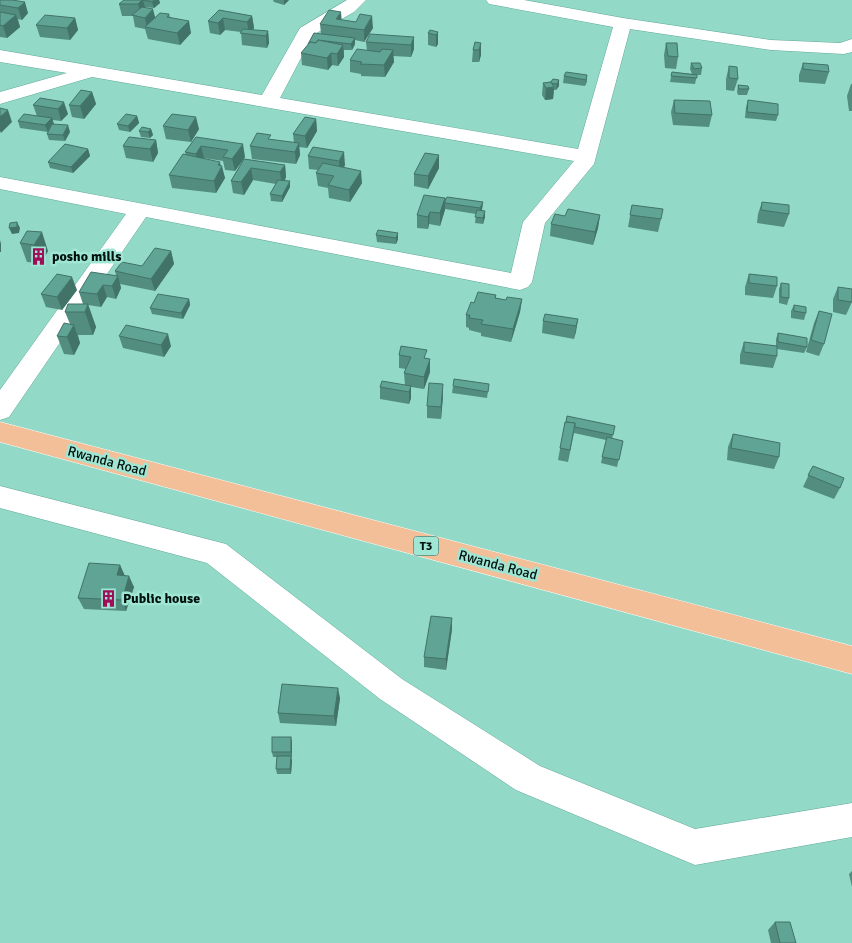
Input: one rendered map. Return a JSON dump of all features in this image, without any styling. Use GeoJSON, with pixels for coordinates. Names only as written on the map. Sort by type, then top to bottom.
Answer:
{"type":"FeatureCollection","features":[{"type":"Feature","properties":{"kind":"highway","name":"Rwanda Road"},"geometry":{"type":"LineString","coordinates":[[0,432],[852,660]]}},
{"type":"Feature","properties":{"kind":"street"},"geometry":{"type":"LineString","coordinates":[[268,102],[306,32],[348,8],[356,0]]}},
{"type":"Feature","properties":{"kind":"street"},"geometry":{"type":"LineString","coordinates":[[495,0],[623,23],[771,46],[844,49],[852,44]]}},
{"type":"Feature","properties":{"kind":"street"},"geometry":{"type":"LineString","coordinates":[[0,183],[520,282],[534,222],[584,164],[623,23]]}},
{"type":"Feature","properties":{"kind":"street"},"geometry":{"type":"LineString","coordinates":[[0,56],[586,157]]}},
{"type":"Feature","properties":{"kind":"street"},"geometry":{"type":"LineString","coordinates":[[0,98],[92,72]]}},
{"type":"Feature","properties":{"kind":"street"},"geometry":{"type":"LineString","coordinates":[[0,410],[140,210]]}},
{"type":"Feature","properties":{"kind":"street"},"geometry":{"type":"LineString","coordinates":[[0,497],[216,553],[391,689],[528,778],[695,847],[852,820]]}},
{"type":"Feature","properties":{"kind":"building"},"geometry":{"type":"Polygon","coordinates":[[[0,0],[25,2],[18,8],[0,5],[0,0]]]}},
{"type":"Feature","properties":{"kind":"building"},"geometry":{"type":"Polygon","coordinates":[[[124,0],[142,0],[138,4],[119,4],[124,0]]]}},
{"type":"Feature","properties":{"kind":"building"},"geometry":{"type":"Polygon","coordinates":[[[142,7],[153,9],[145,18],[132,15],[142,7]]]}},
{"type":"Feature","properties":{"kind":"building"},"geometry":{"type":"Polygon","coordinates":[[[219,10],[252,16],[247,22],[223,18],[218,23],[208,21],[219,10]]]}},
{"type":"Feature","properties":{"kind":"building"},"geometry":{"type":"Polygon","coordinates":[[[329,10],[341,12],[336,19],[356,22],[360,14],[372,16],[364,30],[320,24],[329,10]]]}},
{"type":"Feature","properties":{"kind":"building"},"geometry":{"type":"Polygon","coordinates":[[[0,12],[16,15],[3,26],[0,25],[0,12]]]}},
{"type":"Feature","properties":{"kind":"building"},"geometry":{"type":"Polygon","coordinates":[[[160,13],[169,14],[167,17],[189,21],[177,33],[145,27],[160,13]]]}},
{"type":"Feature","properties":{"kind":"building"},"geometry":{"type":"Polygon","coordinates":[[[45,15],[75,18],[67,28],[36,25],[45,15]]]}},
{"type":"Feature","properties":{"kind":"building"},"geometry":{"type":"Polygon","coordinates":[[[243,29],[268,31],[266,36],[240,33],[243,29]]]}},
{"type":"Feature","properties":{"kind":"building"},"geometry":{"type":"Polygon","coordinates":[[[430,30],[438,32],[436,35],[428,33],[430,30]]]}},
{"type":"Feature","properties":{"kind":"building"},"geometry":{"type":"Polygon","coordinates":[[[314,33],[355,38],[351,44],[318,40],[316,43],[310,42],[308,44],[314,33]]]}},
{"type":"Feature","properties":{"kind":"building"},"geometry":{"type":"Polygon","coordinates":[[[370,34],[414,37],[411,45],[366,42],[370,34]]]}},
{"type":"Feature","properties":{"kind":"building"},"geometry":{"type":"Polygon","coordinates":[[[318,40],[343,45],[337,54],[331,53],[327,58],[301,53],[310,42],[316,43],[318,40]]]}},
{"type":"Feature","properties":{"kind":"building"},"geometry":{"type":"Polygon","coordinates":[[[475,42],[481,43],[479,50],[473,50],[475,42]]]}},
{"type":"Feature","properties":{"kind":"building"},"geometry":{"type":"Polygon","coordinates":[[[666,43],[677,43],[678,57],[668,56],[666,43]]]}},
{"type":"Feature","properties":{"kind":"building"},"geometry":{"type":"Polygon","coordinates":[[[357,49],[380,52],[382,49],[393,50],[384,65],[360,64],[362,62],[350,60],[357,49]]]}},
{"type":"Feature","properties":{"kind":"building"},"geometry":{"type":"Polygon","coordinates":[[[691,63],[700,63],[702,68],[694,69],[691,63]]]}},
{"type":"Feature","properties":{"kind":"building"},"geometry":{"type":"Polygon","coordinates":[[[803,63],[828,65],[829,72],[803,69],[803,63]]]}},
{"type":"Feature","properties":{"kind":"building"},"geometry":{"type":"Polygon","coordinates":[[[729,66],[737,67],[738,79],[729,78],[729,66]]]}},
{"type":"Feature","properties":{"kind":"building"},"geometry":{"type":"Polygon","coordinates":[[[566,72],[587,75],[586,80],[564,76],[566,72]]]}},
{"type":"Feature","properties":{"kind":"building"},"geometry":{"type":"Polygon","coordinates":[[[672,72],[697,75],[697,78],[671,76],[672,72]]]}},
{"type":"Feature","properties":{"kind":"building"},"geometry":{"type":"Polygon","coordinates":[[[553,79],[559,80],[557,84],[550,83],[553,79]]]}},
{"type":"Feature","properties":{"kind":"building"},"geometry":{"type":"Polygon","coordinates":[[[551,82],[554,87],[546,88],[543,83],[551,82]]]}},
{"type":"Feature","properties":{"kind":"building"},"geometry":{"type":"Polygon","coordinates":[[[738,85],[748,86],[749,89],[739,89],[738,85]]]}},
{"type":"Feature","properties":{"kind":"building"},"geometry":{"type":"Polygon","coordinates":[[[81,90],[92,92],[80,106],[69,105],[81,90]]]}},
{"type":"Feature","properties":{"kind":"building"},"geometry":{"type":"Polygon","coordinates":[[[40,98],[64,102],[58,109],[33,105],[40,98]]]}},
{"type":"Feature","properties":{"kind":"building"},"geometry":{"type":"Polygon","coordinates":[[[674,100],[710,101],[712,115],[675,113],[674,100]]]}},
{"type":"Feature","properties":{"kind":"building"},"geometry":{"type":"Polygon","coordinates":[[[748,100],[778,104],[778,115],[747,112],[748,100]]]}},
{"type":"Feature","properties":{"kind":"building"},"geometry":{"type":"Polygon","coordinates":[[[0,108],[8,110],[0,117],[0,108]]]}},
{"type":"Feature","properties":{"kind":"building"},"geometry":{"type":"Polygon","coordinates":[[[24,114],[52,118],[45,125],[18,121],[24,114]]]}},
{"type":"Feature","properties":{"kind":"building"},"geometry":{"type":"Polygon","coordinates":[[[126,114],[137,116],[128,126],[117,124],[126,114]]]}},
{"type":"Feature","properties":{"kind":"building"},"geometry":{"type":"Polygon","coordinates":[[[172,114],[196,117],[188,130],[163,126],[172,114]]]}},
{"type":"Feature","properties":{"kind":"building"},"geometry":{"type":"Polygon","coordinates":[[[305,117],[316,119],[305,136],[293,134],[305,117]]]}},
{"type":"Feature","properties":{"kind":"building"},"geometry":{"type":"Polygon","coordinates":[[[52,124],[68,125],[63,135],[47,134],[52,124]]]}},
{"type":"Feature","properties":{"kind":"building"},"geometry":{"type":"Polygon","coordinates":[[[142,127],[151,129],[148,132],[139,131],[142,127]]]}},
{"type":"Feature","properties":{"kind":"building"},"geometry":{"type":"Polygon","coordinates":[[[257,133],[271,135],[268,139],[299,143],[295,152],[250,146],[257,133]]]}},
{"type":"Feature","properties":{"kind":"building"},"geometry":{"type":"Polygon","coordinates":[[[129,137],[156,140],[150,149],[123,146],[129,137]]]}},
{"type":"Feature","properties":{"kind":"building"},"geometry":{"type":"Polygon","coordinates":[[[196,137],[243,144],[232,159],[223,157],[228,150],[201,146],[196,154],[185,152],[196,137]]]}},
{"type":"Feature","properties":{"kind":"building"},"geometry":{"type":"Polygon","coordinates":[[[65,144],[88,149],[71,167],[48,162],[65,144]]]}},
{"type":"Feature","properties":{"kind":"building"},"geometry":{"type":"Polygon","coordinates":[[[313,147],[344,152],[339,161],[308,156],[313,147]]]}},
{"type":"Feature","properties":{"kind":"building"},"geometry":{"type":"Polygon","coordinates":[[[425,153],[439,155],[428,176],[414,174],[425,153]]]}},
{"type":"Feature","properties":{"kind":"building"},"geometry":{"type":"Polygon","coordinates":[[[183,154],[220,162],[218,165],[222,166],[214,181],[169,175],[183,154]]]}},
{"type":"Feature","properties":{"kind":"building"},"geometry":{"type":"Polygon","coordinates":[[[244,159],[285,165],[280,172],[251,168],[241,182],[231,181],[244,159]]]}},
{"type":"Feature","properties":{"kind":"building"},"geometry":{"type":"Polygon","coordinates":[[[323,163],[361,171],[349,190],[328,185],[334,176],[316,173],[323,163]]]}},
{"type":"Feature","properties":{"kind":"building"},"geometry":{"type":"Polygon","coordinates":[[[278,180],[290,181],[282,196],[270,194],[278,180]]]}},
{"type":"Feature","properties":{"kind":"building"},"geometry":{"type":"Polygon","coordinates":[[[424,195],[445,198],[440,213],[430,212],[428,217],[417,215],[424,195]]]}},
{"type":"Feature","properties":{"kind":"building"},"geometry":{"type":"Polygon","coordinates":[[[447,197],[483,202],[480,208],[445,203],[447,197]]]}},
{"type":"Feature","properties":{"kind":"building"},"geometry":{"type":"Polygon","coordinates":[[[762,202],[789,205],[789,214],[761,210],[762,202]]]}},
{"type":"Feature","properties":{"kind":"building"},"geometry":{"type":"Polygon","coordinates":[[[632,205],[663,209],[661,219],[630,215],[632,205]]]}},
{"type":"Feature","properties":{"kind":"building"},"geometry":{"type":"Polygon","coordinates":[[[568,209],[600,215],[595,232],[551,224],[555,214],[565,216],[568,209]]]}},
{"type":"Feature","properties":{"kind":"building"},"geometry":{"type":"Polygon","coordinates":[[[477,210],[485,211],[483,218],[475,217],[477,210]]]}},
{"type":"Feature","properties":{"kind":"building"},"geometry":{"type":"Polygon","coordinates":[[[17,222],[17,227],[9,228],[10,223],[17,222]]]}},
{"type":"Feature","properties":{"kind":"building"},"geometry":{"type":"Polygon","coordinates":[[[378,230],[398,233],[396,238],[376,235],[378,230]]]}},
{"type":"Feature","properties":{"kind":"building"},"geometry":{"type":"Polygon","coordinates":[[[27,231],[42,232],[34,245],[20,243],[27,231]]]}},
{"type":"Feature","properties":{"kind":"building"},"geometry":{"type":"Polygon","coordinates":[[[155,248],[171,251],[151,279],[115,271],[122,262],[142,266],[155,248]]]}},
{"type":"Feature","properties":{"kind":"building"},"geometry":{"type":"Polygon","coordinates":[[[91,272],[118,276],[112,286],[103,285],[97,294],[79,292],[91,272]]]}},
{"type":"Feature","properties":{"kind":"building"},"geometry":{"type":"Polygon","coordinates":[[[57,274],[72,277],[57,297],[41,294],[57,274]]]}},
{"type":"Feature","properties":{"kind":"building"},"geometry":{"type":"Polygon","coordinates":[[[749,274],[777,277],[777,286],[749,283],[749,274]]]}},
{"type":"Feature","properties":{"kind":"building"},"geometry":{"type":"Polygon","coordinates":[[[781,283],[789,284],[789,298],[781,297],[781,283]]]}},
{"type":"Feature","properties":{"kind":"building"},"geometry":{"type":"Polygon","coordinates":[[[838,287],[852,289],[852,302],[838,300],[838,287]]]}},
{"type":"Feature","properties":{"kind":"building"},"geometry":{"type":"Polygon","coordinates":[[[478,292],[496,295],[495,298],[506,300],[507,297],[522,299],[513,329],[481,324],[483,320],[469,318],[470,315],[466,315],[471,302],[474,303],[478,292]]]}},
{"type":"Feature","properties":{"kind":"building"},"geometry":{"type":"Polygon","coordinates":[[[158,294],[189,299],[181,313],[150,308],[158,294]]]}},
{"type":"Feature","properties":{"kind":"building"},"geometry":{"type":"Polygon","coordinates":[[[68,304],[88,304],[85,312],[65,312],[68,304]]]}},
{"type":"Feature","properties":{"kind":"building"},"geometry":{"type":"Polygon","coordinates":[[[794,305],[806,307],[806,313],[794,311],[794,305]]]}},
{"type":"Feature","properties":{"kind":"building"},"geometry":{"type":"Polygon","coordinates":[[[819,311],[832,314],[824,344],[811,340],[819,311]]]}},
{"type":"Feature","properties":{"kind":"building"},"geometry":{"type":"Polygon","coordinates":[[[545,314],[578,319],[576,326],[543,321],[545,314]]]}},
{"type":"Feature","properties":{"kind":"building"},"geometry":{"type":"Polygon","coordinates":[[[64,323],[74,325],[67,337],[57,336],[64,323]]]}},
{"type":"Feature","properties":{"kind":"building"},"geometry":{"type":"Polygon","coordinates":[[[126,325],[168,334],[161,345],[119,336],[126,325]]]}},
{"type":"Feature","properties":{"kind":"building"},"geometry":{"type":"Polygon","coordinates":[[[778,333],[807,338],[807,347],[778,342],[778,333]]]}},
{"type":"Feature","properties":{"kind":"building"},"geometry":{"type":"Polygon","coordinates":[[[744,342],[777,346],[777,356],[744,352],[744,342]]]}},
{"type":"Feature","properties":{"kind":"building"},"geometry":{"type":"Polygon","coordinates":[[[401,346],[427,350],[424,358],[430,359],[424,377],[404,373],[411,357],[399,355],[401,346]]]}},
{"type":"Feature","properties":{"kind":"building"},"geometry":{"type":"Polygon","coordinates":[[[454,379],[489,384],[488,392],[453,386],[454,379]]]}},
{"type":"Feature","properties":{"kind":"building"},"geometry":{"type":"Polygon","coordinates":[[[382,381],[411,386],[409,392],[380,387],[382,381]]]}},
{"type":"Feature","properties":{"kind":"building"},"geometry":{"type":"Polygon","coordinates":[[[429,383],[443,384],[441,407],[427,406],[429,383]]]}},
{"type":"Feature","properties":{"kind":"building"},"geometry":{"type":"Polygon","coordinates":[[[567,416],[615,426],[613,435],[575,427],[575,423],[566,422],[567,416]]]}},
{"type":"Feature","properties":{"kind":"building"},"geometry":{"type":"Polygon","coordinates":[[[565,422],[575,423],[570,450],[560,448],[565,422]]]}},
{"type":"Feature","properties":{"kind":"building"},"geometry":{"type":"Polygon","coordinates":[[[733,434],[780,443],[779,457],[731,448],[733,434]]]}},
{"type":"Feature","properties":{"kind":"building"},"geometry":{"type":"Polygon","coordinates":[[[607,437],[623,441],[619,460],[602,457],[607,437]]]}},
{"type":"Feature","properties":{"kind":"building"},"geometry":{"type":"Polygon","coordinates":[[[813,466],[844,478],[840,488],[808,475],[813,466]]]}},
{"type":"Feature","properties":{"kind":"building"},"geometry":{"type":"Polygon","coordinates":[[[89,563],[120,565],[117,575],[129,576],[122,600],[78,598],[89,563]]]}},
{"type":"Feature","properties":{"kind":"building"},"geometry":{"type":"Polygon","coordinates":[[[431,616],[452,618],[446,659],[424,657],[431,616]]]}},
{"type":"Feature","properties":{"kind":"building"},"geometry":{"type":"Polygon","coordinates":[[[282,684],[338,688],[334,716],[278,713],[282,684]]]}},
{"type":"Feature","properties":{"kind":"building"},"geometry":{"type":"Polygon","coordinates":[[[272,737],[291,737],[291,752],[272,752],[272,737]]]}},
{"type":"Feature","properties":{"kind":"building"},"geometry":{"type":"Polygon","coordinates":[[[277,756],[291,756],[290,769],[276,769],[277,756]]]}},
{"type":"Feature","properties":{"kind":"building"},"geometry":{"type":"Polygon","coordinates":[[[775,922],[790,922],[796,943],[780,943],[775,922]]]}},
{"type":"Feature","properties":{"kind":"place","name":"posho mills"},"geometry":{"type":"Point","coordinates":[38,256]}},
{"type":"Feature","properties":{"kind":"place","name":"Public house"},"geometry":{"type":"Point","coordinates":[109,598]}}]}
